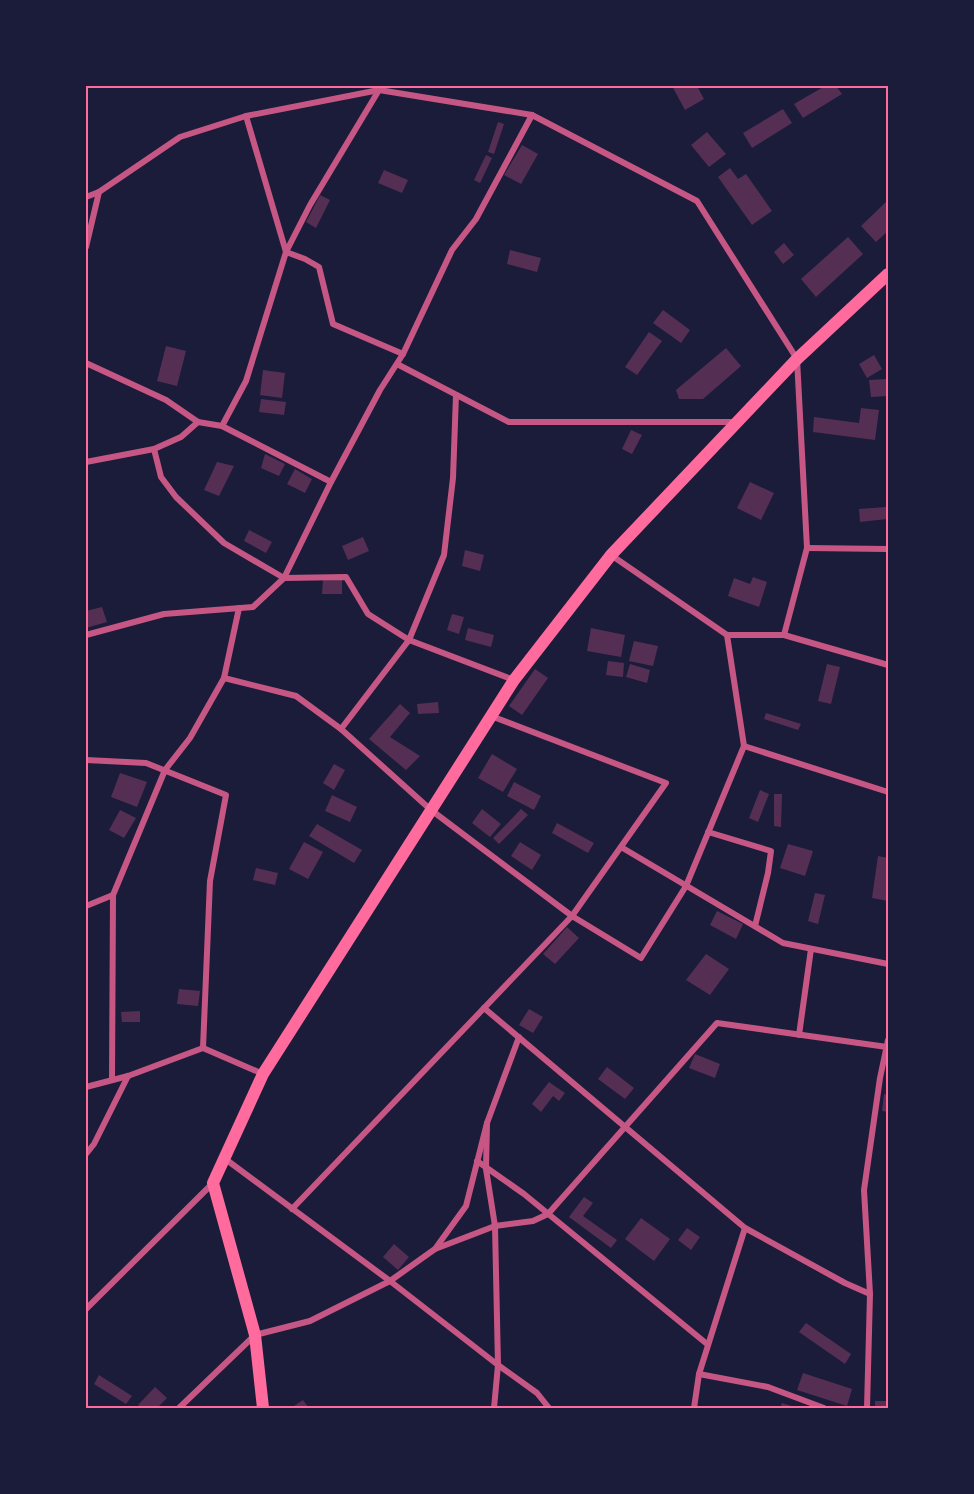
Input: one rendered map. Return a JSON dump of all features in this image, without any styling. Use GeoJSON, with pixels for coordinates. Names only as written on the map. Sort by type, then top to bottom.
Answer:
{"type":"FeatureCollection","features":[{"type":"Feature","properties":{"kind":"main road"},"geometry":{"type":"LineString","coordinates":[[262,1408],[255,1335],[213,1183],[263,1074],[514,680],[611,555],[797,359],[888,274]]}},
{"type":"Feature","properties":{"kind":"street"},"geometry":{"type":"LineString","coordinates":[[222,426],[246,381],[286,252],[310,205],[379,90]]}},
{"type":"Feature","properties":{"kind":"street"},"geometry":{"type":"LineString","coordinates":[[86,197],[99,192],[180,137],[246,116],[379,90],[532,115],[697,201],[797,359],[807,548],[784,635]]}},
{"type":"Feature","properties":{"kind":"street"},"geometry":{"type":"LineString","coordinates":[[86,635],[164,614],[253,607],[284,578],[331,482],[380,390],[403,354],[452,250],[476,219],[532,115]]}},
{"type":"Feature","properties":{"kind":"street"},"geometry":{"type":"LineString","coordinates":[[246,116],[286,252]]}},
{"type":"Feature","properties":{"kind":"street"},"geometry":{"type":"LineString","coordinates":[[86,247],[99,192]]}},
{"type":"Feature","properties":{"kind":"street"},"geometry":{"type":"LineString","coordinates":[[286,252],[319,267],[333,324],[403,354]]}},
{"type":"Feature","properties":{"kind":"street"},"geometry":{"type":"LineString","coordinates":[[86,363],[166,400],[198,422],[222,426],[331,482]]}},
{"type":"Feature","properties":{"kind":"street"},"geometry":{"type":"LineString","coordinates":[[397,364],[509,422],[737,422]]}},
{"type":"Feature","properties":{"kind":"street"},"geometry":{"type":"LineString","coordinates":[[341,729],[409,640],[444,555],[453,478],[456,395]]}},
{"type":"Feature","properties":{"kind":"street"},"geometry":{"type":"LineString","coordinates":[[86,462],[154,449],[180,436],[198,422]]}},
{"type":"Feature","properties":{"kind":"street"},"geometry":{"type":"LineString","coordinates":[[154,449],[161,477],[176,497],[224,543],[284,578],[346,577],[368,614],[409,640],[514,680]]}},
{"type":"Feature","properties":{"kind":"street"},"geometry":{"type":"LineString","coordinates":[[807,548],[888,549]]}},
{"type":"Feature","properties":{"kind":"street"},"geometry":{"type":"LineString","coordinates":[[611,555],[727,635],[784,635],[888,664]]}},
{"type":"Feature","properties":{"kind":"street"},"geometry":{"type":"LineString","coordinates":[[112,1080],[113,895],[165,770],[190,738],[224,678],[239,608]]}},
{"type":"Feature","properties":{"kind":"street"},"geometry":{"type":"LineString","coordinates":[[224,678],[296,696],[341,729],[431,810],[572,916],[641,958],[686,886],[744,746],[727,635]]}},
{"type":"Feature","properties":{"kind":"street"},"geometry":{"type":"LineString","coordinates":[[292,1209],[572,916],[666,783],[491,716]]}},
{"type":"Feature","properties":{"kind":"street"},"geometry":{"type":"LineString","coordinates":[[744,746],[888,792]]}},
{"type":"Feature","properties":{"kind":"street"},"geometry":{"type":"LineString","coordinates":[[86,760],[146,764],[226,795],[210,881],[202,1048]]}},
{"type":"Feature","properties":{"kind":"street"},"geometry":{"type":"LineString","coordinates":[[708,832],[771,851],[755,926]]}},
{"type":"Feature","properties":{"kind":"street"},"geometry":{"type":"LineString","coordinates":[[621,847],[783,943],[888,964]]}},
{"type":"Feature","properties":{"kind":"street"},"geometry":{"type":"LineString","coordinates":[[86,906],[113,895]]}},
{"type":"Feature","properties":{"kind":"street"},"geometry":{"type":"LineString","coordinates":[[799,1035],[811,949]]}},
{"type":"Feature","properties":{"kind":"street"},"geometry":{"type":"LineString","coordinates":[[484,1008],[745,1228],[845,1283],[870,1294]]}},
{"type":"Feature","properties":{"kind":"street"},"geometry":{"type":"LineString","coordinates":[[179,1408],[255,1335],[310,1321],[390,1281],[435,1249],[495,1226],[533,1221],[549,1214],[624,1126],[717,1023],[799,1035],[888,1044],[879,1078],[864,1190],[870,1294],[867,1408]]}},
{"type":"Feature","properties":{"kind":"street"},"geometry":{"type":"LineString","coordinates":[[435,1249],[466,1206],[487,1123],[519,1037]]}},
{"type":"Feature","properties":{"kind":"street"},"geometry":{"type":"LineString","coordinates":[[86,1087],[128,1076],[202,1048],[263,1074]]}},
{"type":"Feature","properties":{"kind":"street"},"geometry":{"type":"LineString","coordinates":[[86,1154],[94,1144],[128,1076]]}},
{"type":"Feature","properties":{"kind":"street"},"geometry":{"type":"LineString","coordinates":[[487,1123],[486,1169],[495,1226],[498,1365],[494,1408]]}},
{"type":"Feature","properties":{"kind":"street"},"geometry":{"type":"LineString","coordinates":[[223,1158],[537,1393],[549,1408]]}},
{"type":"Feature","properties":{"kind":"street"},"geometry":{"type":"LineString","coordinates":[[477,1161],[524,1194],[707,1344]]}},
{"type":"Feature","properties":{"kind":"street"},"geometry":{"type":"LineString","coordinates":[[86,1309],[213,1183]]}},
{"type":"Feature","properties":{"kind":"street"},"geometry":{"type":"LineString","coordinates":[[694,1408],[699,1374],[707,1344],[745,1228]]}},
{"type":"Feature","properties":{"kind":"street"},"geometry":{"type":"LineString","coordinates":[[699,1374],[768,1387],[824,1408]]}},
{"type":"Feature","properties":{"kind":"building"},"geometry":{"type":"Polygon","coordinates":[[[672,86],[697,86],[704,99],[685,110],[672,86]]]}},
{"type":"Feature","properties":{"kind":"building"},"geometry":{"type":"Polygon","coordinates":[[[825,86],[836,86],[842,94],[803,118],[794,104],[825,86]]]}},
{"type":"Feature","properties":{"kind":"building"},"geometry":{"type":"Polygon","coordinates":[[[783,109],[792,123],[752,148],[743,133],[783,109]]]}},
{"type":"Feature","properties":{"kind":"building"},"geometry":{"type":"Polygon","coordinates":[[[498,122],[504,124],[494,154],[488,152],[498,122]]]}},
{"type":"Feature","properties":{"kind":"building"},"geometry":{"type":"Polygon","coordinates":[[[707,132],[726,154],[709,167],[691,145],[707,132]]]}},
{"type":"Feature","properties":{"kind":"building"},"geometry":{"type":"Polygon","coordinates":[[[522,145],[538,154],[521,184],[504,175],[522,145]]]}},
{"type":"Feature","properties":{"kind":"building"},"geometry":{"type":"Polygon","coordinates":[[[486,155],[492,158],[480,183],[474,180],[486,155]]]}},
{"type":"Feature","properties":{"kind":"building"},"geometry":{"type":"Polygon","coordinates":[[[730,168],[738,179],[746,174],[772,211],[752,225],[718,177],[730,168]]]}},
{"type":"Feature","properties":{"kind":"building"},"geometry":{"type":"Polygon","coordinates":[[[384,170],[408,180],[402,193],[378,183],[384,170]]]}},
{"type":"Feature","properties":{"kind":"building"},"geometry":{"type":"Polygon","coordinates":[[[320,195],[330,200],[316,228],[306,222],[320,195]]]}},
{"type":"Feature","properties":{"kind":"building"},"geometry":{"type":"Polygon","coordinates":[[[888,200],[888,231],[876,242],[861,226],[888,200]]]}},
{"type":"Feature","properties":{"kind":"building"},"geometry":{"type":"Polygon","coordinates":[[[848,237],[863,254],[816,297],[801,279],[848,237]]]}},
{"type":"Feature","properties":{"kind":"building"},"geometry":{"type":"Polygon","coordinates":[[[784,243],[794,255],[783,264],[774,252],[784,243]]]}},
{"type":"Feature","properties":{"kind":"building"},"geometry":{"type":"Polygon","coordinates":[[[510,250],[541,258],[537,272],[507,264],[510,250]]]}},
{"type":"Feature","properties":{"kind":"building"},"geometry":{"type":"Polygon","coordinates":[[[663,310],[690,330],[681,343],[653,323],[663,310]]]}},
{"type":"Feature","properties":{"kind":"building"},"geometry":{"type":"Polygon","coordinates":[[[649,332],[662,341],[637,375],[625,367],[649,332]]]}},
{"type":"Feature","properties":{"kind":"building"},"geometry":{"type":"Polygon","coordinates":[[[166,346],[186,351],[177,386],[157,381],[166,346]]]}},
{"type":"Feature","properties":{"kind":"building"},"geometry":{"type":"Polygon","coordinates":[[[726,348],[741,366],[703,399],[679,399],[676,390],[726,348]]]}},
{"type":"Feature","properties":{"kind":"building"},"geometry":{"type":"Polygon","coordinates":[[[874,355],[882,369],[867,378],[859,364],[874,355]]]}},
{"type":"Feature","properties":{"kind":"building"},"geometry":{"type":"Polygon","coordinates":[[[263,370],[285,373],[282,398],[260,395],[263,370]]]}},
{"type":"Feature","properties":{"kind":"building"},"geometry":{"type":"Polygon","coordinates":[[[887,379],[888,396],[871,397],[869,380],[887,379]]]}},
{"type":"Feature","properties":{"kind":"building"},"geometry":{"type":"Polygon","coordinates":[[[261,399],[286,402],[284,415],[259,412],[261,399]]]}},
{"type":"Feature","properties":{"kind":"building"},"geometry":{"type":"Polygon","coordinates":[[[861,408],[879,410],[875,440],[813,432],[814,417],[859,423],[861,408]]]}},
{"type":"Feature","properties":{"kind":"building"},"geometry":{"type":"Polygon","coordinates":[[[631,430],[642,435],[632,454],[622,449],[631,430]]]}},
{"type":"Feature","properties":{"kind":"building"},"geometry":{"type":"Polygon","coordinates":[[[265,454],[285,464],[279,476],[261,468],[265,454]]]}},
{"type":"Feature","properties":{"kind":"building"},"geometry":{"type":"Polygon","coordinates":[[[217,462],[234,466],[219,496],[204,490],[217,462]]]}},
{"type":"Feature","properties":{"kind":"building"},"geometry":{"type":"Polygon","coordinates":[[[295,469],[312,479],[305,493],[287,484],[295,469]]]}},
{"type":"Feature","properties":{"kind":"building"},"geometry":{"type":"Polygon","coordinates":[[[750,482],[774,493],[761,520],[737,508],[750,482]]]}},
{"type":"Feature","properties":{"kind":"building"},"geometry":{"type":"Polygon","coordinates":[[[886,507],[887,519],[860,522],[859,509],[886,507]]]}},
{"type":"Feature","properties":{"kind":"building"},"geometry":{"type":"Polygon","coordinates":[[[249,530],[272,542],[266,553],[244,541],[249,530]]]}},
{"type":"Feature","properties":{"kind":"building"},"geometry":{"type":"Polygon","coordinates":[[[363,537],[369,551],[348,560],[342,546],[363,537]]]}},
{"type":"Feature","properties":{"kind":"building"},"geometry":{"type":"Polygon","coordinates":[[[465,550],[484,555],[480,571],[462,566],[465,550]]]}},
{"type":"Feature","properties":{"kind":"building"},"geometry":{"type":"Polygon","coordinates":[[[753,577],[767,582],[759,607],[728,596],[734,578],[750,584],[753,577]]]}},
{"type":"Feature","properties":{"kind":"building"},"geometry":{"type":"Polygon","coordinates":[[[323,579],[342,579],[342,594],[322,594],[323,579]]]}},
{"type":"Feature","properties":{"kind":"building"},"geometry":{"type":"Polygon","coordinates":[[[102,607],[107,622],[86,628],[86,611],[102,607]]]}},
{"type":"Feature","properties":{"kind":"building"},"geometry":{"type":"Polygon","coordinates":[[[452,614],[464,617],[459,634],[447,630],[452,614]]]}},
{"type":"Feature","properties":{"kind":"building"},"geometry":{"type":"Polygon","coordinates":[[[468,628],[494,635],[491,647],[465,640],[468,628]]]}},
{"type":"Feature","properties":{"kind":"building"},"geometry":{"type":"Polygon","coordinates":[[[591,628],[625,635],[621,657],[587,651],[591,628]]]}},
{"type":"Feature","properties":{"kind":"building"},"geometry":{"type":"Polygon","coordinates":[[[634,641],[658,646],[653,666],[629,661],[634,641]]]}},
{"type":"Feature","properties":{"kind":"building"},"geometry":{"type":"Polygon","coordinates":[[[608,661],[624,663],[623,677],[606,675],[608,661]]]}},
{"type":"Feature","properties":{"kind":"building"},"geometry":{"type":"Polygon","coordinates":[[[630,664],[650,670],[647,683],[626,677],[630,664]]]}},
{"type":"Feature","properties":{"kind":"building"},"geometry":{"type":"Polygon","coordinates":[[[827,664],[840,667],[831,704],[818,701],[827,664]]]}},
{"type":"Feature","properties":{"kind":"building"},"geometry":{"type":"Polygon","coordinates":[[[535,669],[548,678],[522,715],[509,706],[535,669]]]}},
{"type":"Feature","properties":{"kind":"building"},"geometry":{"type":"Polygon","coordinates":[[[438,702],[439,713],[418,714],[417,704],[438,702]]]}},
{"type":"Feature","properties":{"kind":"building"},"geometry":{"type":"Polygon","coordinates":[[[400,704],[410,713],[390,737],[420,756],[406,770],[369,739],[400,704]]]}},
{"type":"Feature","properties":{"kind":"building"},"geometry":{"type":"Polygon","coordinates":[[[766,713],[801,724],[798,730],[764,719],[766,713]]]}},
{"type":"Feature","properties":{"kind":"building"},"geometry":{"type":"Polygon","coordinates":[[[492,754],[517,769],[503,792],[478,778],[492,754]]]}},
{"type":"Feature","properties":{"kind":"building"},"geometry":{"type":"Polygon","coordinates":[[[334,764],[345,770],[334,790],[323,783],[334,764]]]}},
{"type":"Feature","properties":{"kind":"building"},"geometry":{"type":"Polygon","coordinates":[[[120,773],[147,782],[137,807],[111,797],[120,773]]]}},
{"type":"Feature","properties":{"kind":"building"},"geometry":{"type":"Polygon","coordinates":[[[514,782],[541,796],[534,810],[507,796],[514,782]]]}},
{"type":"Feature","properties":{"kind":"building"},"geometry":{"type":"Polygon","coordinates":[[[760,790],[769,794],[758,822],[749,818],[760,790]]]}},
{"type":"Feature","properties":{"kind":"building"},"geometry":{"type":"Polygon","coordinates":[[[774,794],[782,794],[781,827],[774,826],[774,794]]]}},
{"type":"Feature","properties":{"kind":"building"},"geometry":{"type":"Polygon","coordinates":[[[332,795],[357,807],[350,822],[325,811],[332,795]]]}},
{"type":"Feature","properties":{"kind":"building"},"geometry":{"type":"Polygon","coordinates":[[[482,809],[501,824],[490,837],[472,823],[482,809]]]}},
{"type":"Feature","properties":{"kind":"building"},"geometry":{"type":"Polygon","coordinates":[[[521,809],[528,815],[499,844],[493,838],[521,809]]]}},
{"type":"Feature","properties":{"kind":"building"},"geometry":{"type":"Polygon","coordinates":[[[120,810],[136,818],[124,838],[109,830],[120,810]]]}},
{"type":"Feature","properties":{"kind":"building"},"geometry":{"type":"Polygon","coordinates":[[[557,823],[594,843],[588,853],[552,833],[557,823]]]}},
{"type":"Feature","properties":{"kind":"building"},"geometry":{"type":"Polygon","coordinates":[[[317,824],[362,850],[354,863],[309,836],[317,824]]]}},
{"type":"Feature","properties":{"kind":"building"},"geometry":{"type":"Polygon","coordinates":[[[304,842],[323,852],[308,879],[289,869],[304,842]]]}},
{"type":"Feature","properties":{"kind":"building"},"geometry":{"type":"Polygon","coordinates":[[[520,842],[541,855],[532,870],[511,856],[520,842]]]}},
{"type":"Feature","properties":{"kind":"building"},"geometry":{"type":"Polygon","coordinates":[[[788,844],[813,851],[805,876],[780,868],[788,844]]]}},
{"type":"Feature","properties":{"kind":"building"},"geometry":{"type":"Polygon","coordinates":[[[878,856],[888,858],[888,901],[872,898],[878,856]]]}},
{"type":"Feature","properties":{"kind":"building"},"geometry":{"type":"Polygon","coordinates":[[[256,868],[278,873],[275,885],[253,880],[256,868]]]}},
{"type":"Feature","properties":{"kind":"building"},"geometry":{"type":"Polygon","coordinates":[[[815,893],[825,895],[818,924],[808,921],[815,893]]]}},
{"type":"Feature","properties":{"kind":"building"},"geometry":{"type":"Polygon","coordinates":[[[717,911],[743,924],[736,939],[710,925],[717,911]]]}},
{"type":"Feature","properties":{"kind":"building"},"geometry":{"type":"Polygon","coordinates":[[[567,927],[579,938],[555,964],[543,954],[567,927]]]}},
{"type":"Feature","properties":{"kind":"building"},"geometry":{"type":"Polygon","coordinates":[[[706,954],[729,969],[710,995],[686,980],[706,954]]]}},
{"type":"Feature","properties":{"kind":"building"},"geometry":{"type":"Polygon","coordinates":[[[179,989],[200,991],[198,1006],[177,1004],[179,989]]]}},
{"type":"Feature","properties":{"kind":"building"},"geometry":{"type":"Polygon","coordinates":[[[529,1009],[543,1017],[533,1033],[519,1025],[529,1009]]]}},
{"type":"Feature","properties":{"kind":"building"},"geometry":{"type":"Polygon","coordinates":[[[140,1011],[140,1022],[122,1022],[121,1012],[140,1011]]]}},
{"type":"Feature","properties":{"kind":"building"},"geometry":{"type":"Polygon","coordinates":[[[695,1054],[720,1064],[715,1078],[689,1068],[695,1054]]]}},
{"type":"Feature","properties":{"kind":"building"},"geometry":{"type":"Polygon","coordinates":[[[607,1067],[634,1088],[625,1099],[598,1079],[607,1067]]]}},
{"type":"Feature","properties":{"kind":"building"},"geometry":{"type":"Polygon","coordinates":[[[549,1082],[565,1093],[559,1101],[553,1096],[541,1112],[532,1104],[549,1082]]]}},
{"type":"Feature","properties":{"kind":"building"},"geometry":{"type":"Polygon","coordinates":[[[884,1094],[888,1095],[888,1112],[882,1111],[884,1094]]]}},
{"type":"Feature","properties":{"kind":"building"},"geometry":{"type":"Polygon","coordinates":[[[584,1197],[593,1203],[583,1216],[617,1240],[611,1248],[569,1217],[584,1197]]]}},
{"type":"Feature","properties":{"kind":"building"},"geometry":{"type":"Polygon","coordinates":[[[641,1218],[670,1239],[654,1261],[625,1239],[641,1218]]]}},
{"type":"Feature","properties":{"kind":"building"},"geometry":{"type":"Polygon","coordinates":[[[687,1228],[700,1237],[691,1250],[678,1240],[687,1228]]]}},
{"type":"Feature","properties":{"kind":"building"},"geometry":{"type":"Polygon","coordinates":[[[394,1244],[409,1257],[398,1270],[383,1257],[394,1244]]]}},
{"type":"Feature","properties":{"kind":"building"},"geometry":{"type":"Polygon","coordinates":[[[806,1323],[851,1354],[845,1364],[799,1332],[806,1323]]]}},
{"type":"Feature","properties":{"kind":"building"},"geometry":{"type":"Polygon","coordinates":[[[803,1373],[852,1389],[847,1406],[797,1390],[803,1373]]]}},
{"type":"Feature","properties":{"kind":"building"},"geometry":{"type":"Polygon","coordinates":[[[99,1375],[132,1396],[126,1404],[94,1384],[99,1375]]]}},
{"type":"Feature","properties":{"kind":"building"},"geometry":{"type":"Polygon","coordinates":[[[155,1387],[167,1398],[157,1408],[142,1408],[138,1405],[155,1387]]]}},
{"type":"Feature","properties":{"kind":"building"},"geometry":{"type":"Polygon","coordinates":[[[303,1400],[309,1408],[291,1408],[303,1400]]]}},
{"type":"Feature","properties":{"kind":"building"},"geometry":{"type":"Polygon","coordinates":[[[875,1401],[886,1401],[886,1408],[875,1408],[875,1401]]]}},
{"type":"Feature","properties":{"kind":"building"},"geometry":{"type":"Polygon","coordinates":[[[782,1403],[798,1408],[780,1408],[782,1403]]]}}]}
